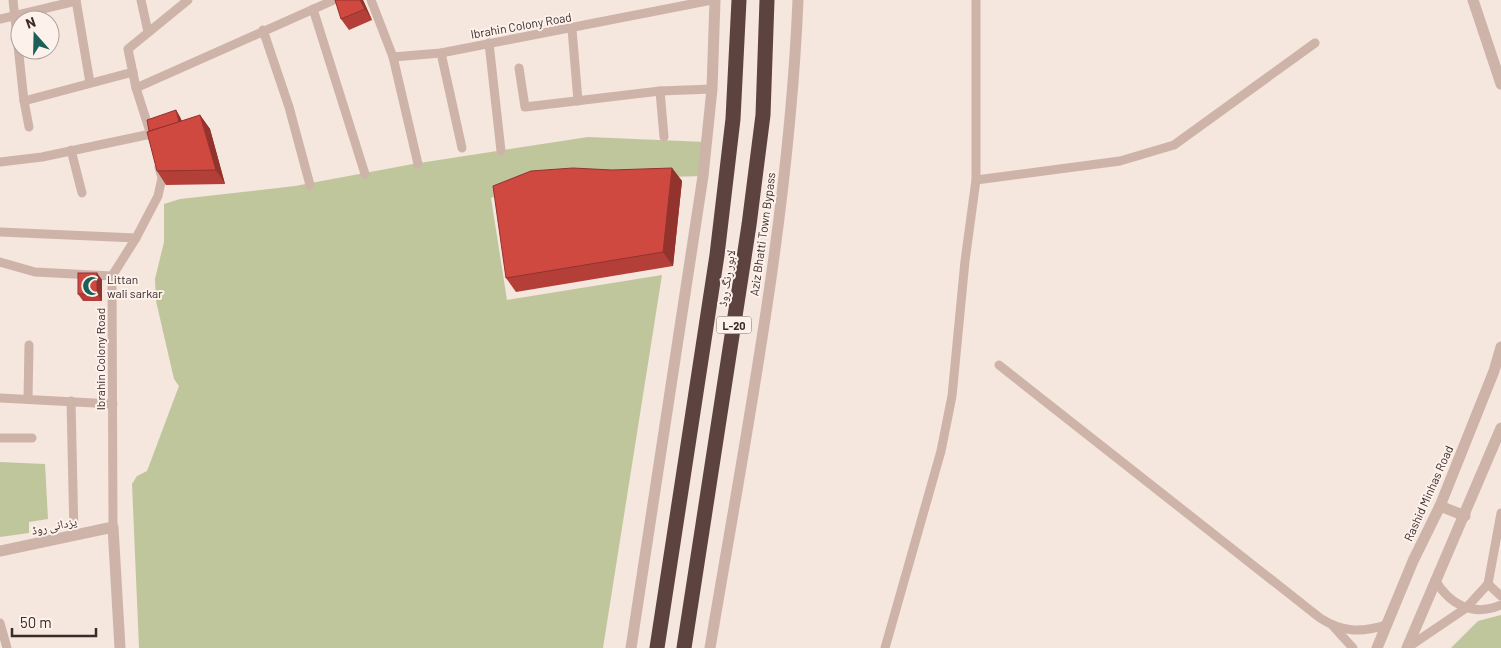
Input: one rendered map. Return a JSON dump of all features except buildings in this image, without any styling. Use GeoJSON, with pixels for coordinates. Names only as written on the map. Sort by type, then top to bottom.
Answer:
{"type":"FeatureCollection","features":[{"type":"Feature","properties":{"kind":"highway","name":"لاہور رنگ روڈ"},"geometry":{"type":"LineString","coordinates":[[657,648],[719,236],[733,119],[739,0]]}},
{"type":"Feature","properties":{"kind":"highway","name":"لاہور رنگ روڈ"},"geometry":{"type":"LineString","coordinates":[[684,648],[750,225],[763,115],[766,0]]}},
{"type":"Feature","properties":{"kind":"street"},"geometry":{"type":"LineString","coordinates":[[141,0],[148,32]]}},
{"type":"Feature","properties":{"kind":"street"},"geometry":{"type":"LineString","coordinates":[[0,262],[35,272],[112,276],[136,238],[158,196],[162,178],[151,134],[136,88],[128,49],[188,0]]}},
{"type":"Feature","properties":{"kind":"street"},"geometry":{"type":"LineString","coordinates":[[136,88],[334,0]]}},
{"type":"Feature","properties":{"kind":"street"},"geometry":{"type":"LineString","coordinates":[[371,0],[393,57],[418,164]]}},
{"type":"Feature","properties":{"kind":"street"},"geometry":{"type":"LineString","coordinates":[[631,648],[651,506],[686,295],[703,176],[712,89],[714,0]]}},
{"type":"Feature","properties":{"kind":"street","name":"Ibrahin Colony Road"},"geometry":{"type":"LineString","coordinates":[[393,57],[441,53],[714,0]]}},
{"type":"Feature","properties":{"kind":"street","name":"Aziz Bhatti Town Bypass"},"geometry":{"type":"LineString","coordinates":[[710,648],[779,229],[793,104],[798,0]]}},
{"type":"Feature","properties":{"kind":"street"},"geometry":{"type":"LineString","coordinates":[[884,648],[941,451],[952,396],[965,261],[976,180],[976,0]]}},
{"type":"Feature","properties":{"kind":"street"},"geometry":{"type":"LineString","coordinates":[[1473,0],[1501,84]]}},
{"type":"Feature","properties":{"kind":"street"},"geometry":{"type":"LineString","coordinates":[[37,10],[76,1],[90,83]]}},
{"type":"Feature","properties":{"kind":"street"},"geometry":{"type":"LineString","coordinates":[[314,9],[365,174]]}},
{"type":"Feature","properties":{"kind":"street"},"geometry":{"type":"LineString","coordinates":[[572,29],[578,101]]}},
{"type":"Feature","properties":{"kind":"street"},"geometry":{"type":"LineString","coordinates":[[263,30],[289,107],[310,185]]}},
{"type":"Feature","properties":{"kind":"street"},"geometry":{"type":"LineString","coordinates":[[976,180],[1120,161],[1174,145],[1314,43]]}},
{"type":"Feature","properties":{"kind":"street"},"geometry":{"type":"LineString","coordinates":[[489,44],[501,152]]}},
{"type":"Feature","properties":{"kind":"street"},"geometry":{"type":"LineString","coordinates":[[441,53],[462,148]]}},
{"type":"Feature","properties":{"kind":"street"},"geometry":{"type":"LineString","coordinates":[[20,60],[24,101],[29,127]]}},
{"type":"Feature","properties":{"kind":"street"},"geometry":{"type":"LineString","coordinates":[[519,68],[525,107],[660,91],[712,89]]}},
{"type":"Feature","properties":{"kind":"street"},"geometry":{"type":"LineString","coordinates":[[24,101],[133,72]]}},
{"type":"Feature","properties":{"kind":"street"},"geometry":{"type":"LineString","coordinates":[[660,91],[664,138]]}},
{"type":"Feature","properties":{"kind":"street"},"geometry":{"type":"LineString","coordinates":[[0,162],[42,157],[151,134]]}},
{"type":"Feature","properties":{"kind":"street"},"geometry":{"type":"LineString","coordinates":[[71,150],[82,193]]}},
{"type":"Feature","properties":{"kind":"street"},"geometry":{"type":"LineString","coordinates":[[0,232],[136,238]]}},
{"type":"Feature","properties":{"kind":"street","name":"Ibrahin Colony Road"},"geometry":{"type":"LineString","coordinates":[[112,276],[113,527]]}},
{"type":"Feature","properties":{"kind":"street"},"geometry":{"type":"LineString","coordinates":[[28,399],[29,345]]}},
{"type":"Feature","properties":{"kind":"street","name":"Rashid Minhas Road"},"geometry":{"type":"LineString","coordinates":[[1378,648],[1386,625],[1440,506],[1494,371],[1501,347]]}},
{"type":"Feature","properties":{"kind":"street"},"geometry":{"type":"LineString","coordinates":[[999,365],[1186,514],[1320,618],[1333,626],[1353,648]]}},
{"type":"Feature","properties":{"kind":"street"},"geometry":{"type":"LineString","coordinates":[[0,398],[113,404]]}},
{"type":"Feature","properties":{"kind":"street"},"geometry":{"type":"LineString","coordinates":[[71,401],[74,535]]}},
{"type":"Feature","properties":{"kind":"street"},"geometry":{"type":"LineString","coordinates":[[1407,648],[1501,428]]}},
{"type":"Feature","properties":{"kind":"street"},"geometry":{"type":"LineString","coordinates":[[0,438],[32,438]]}},
{"type":"Feature","properties":{"kind":"street"},"geometry":{"type":"LineString","coordinates":[[1440,506],[1465,516]]}},
{"type":"Feature","properties":{"kind":"street"},"geometry":{"type":"LineString","coordinates":[[1407,648],[1466,608],[1488,584],[1501,513]]}},
{"type":"Feature","properties":{"kind":"street"},"geometry":{"type":"LineString","coordinates":[[113,527],[120,648]]}},
{"type":"Feature","properties":{"kind":"street","name":"یزدانی روڈ"},"geometry":{"type":"LineString","coordinates":[[0,551],[113,527]]}},
{"type":"Feature","properties":{"kind":"street"},"geometry":{"type":"LineString","coordinates":[[1435,580],[1447,597],[1466,608],[1484,610],[1501,605]]}},
{"type":"Feature","properties":{"kind":"street"},"geometry":{"type":"LineString","coordinates":[[1488,584],[1501,596]]}},
{"type":"Feature","properties":{"kind":"street"},"geometry":{"type":"LineString","coordinates":[[0,623],[7,648]]}},
{"type":"Feature","properties":{"kind":"street"},"geometry":{"type":"LineString","coordinates":[[1333,626],[1354,631],[1386,625]]}},
{"type":"Feature","properties":{"kind":"green space"},"geometry":{"type":"Polygon","coordinates":[[[588,137],[706,142],[703,176],[534,181],[491,198],[507,300],[662,275],[603,648],[139,648],[132,484],[137,476],[147,471],[179,386],[174,379],[156,301],[155,279],[164,242],[164,204],[180,199],[295,186],[413,164],[588,137]]]}},
{"type":"Feature","properties":{"kind":"green space"},"geometry":{"type":"Polygon","coordinates":[[[0,462],[45,464],[48,519],[29,522],[29,533],[0,537],[0,462]]]}},
{"type":"Feature","properties":{"kind":"green space"},"geometry":{"type":"Polygon","coordinates":[[[1501,615],[1501,648],[1451,648],[1478,621],[1501,615]]]}},
{"type":"Feature","properties":{"kind":"place","name":"Littan wali sarkar"},"geometry":{"type":"Point","coordinates":[92,286]}}]}
